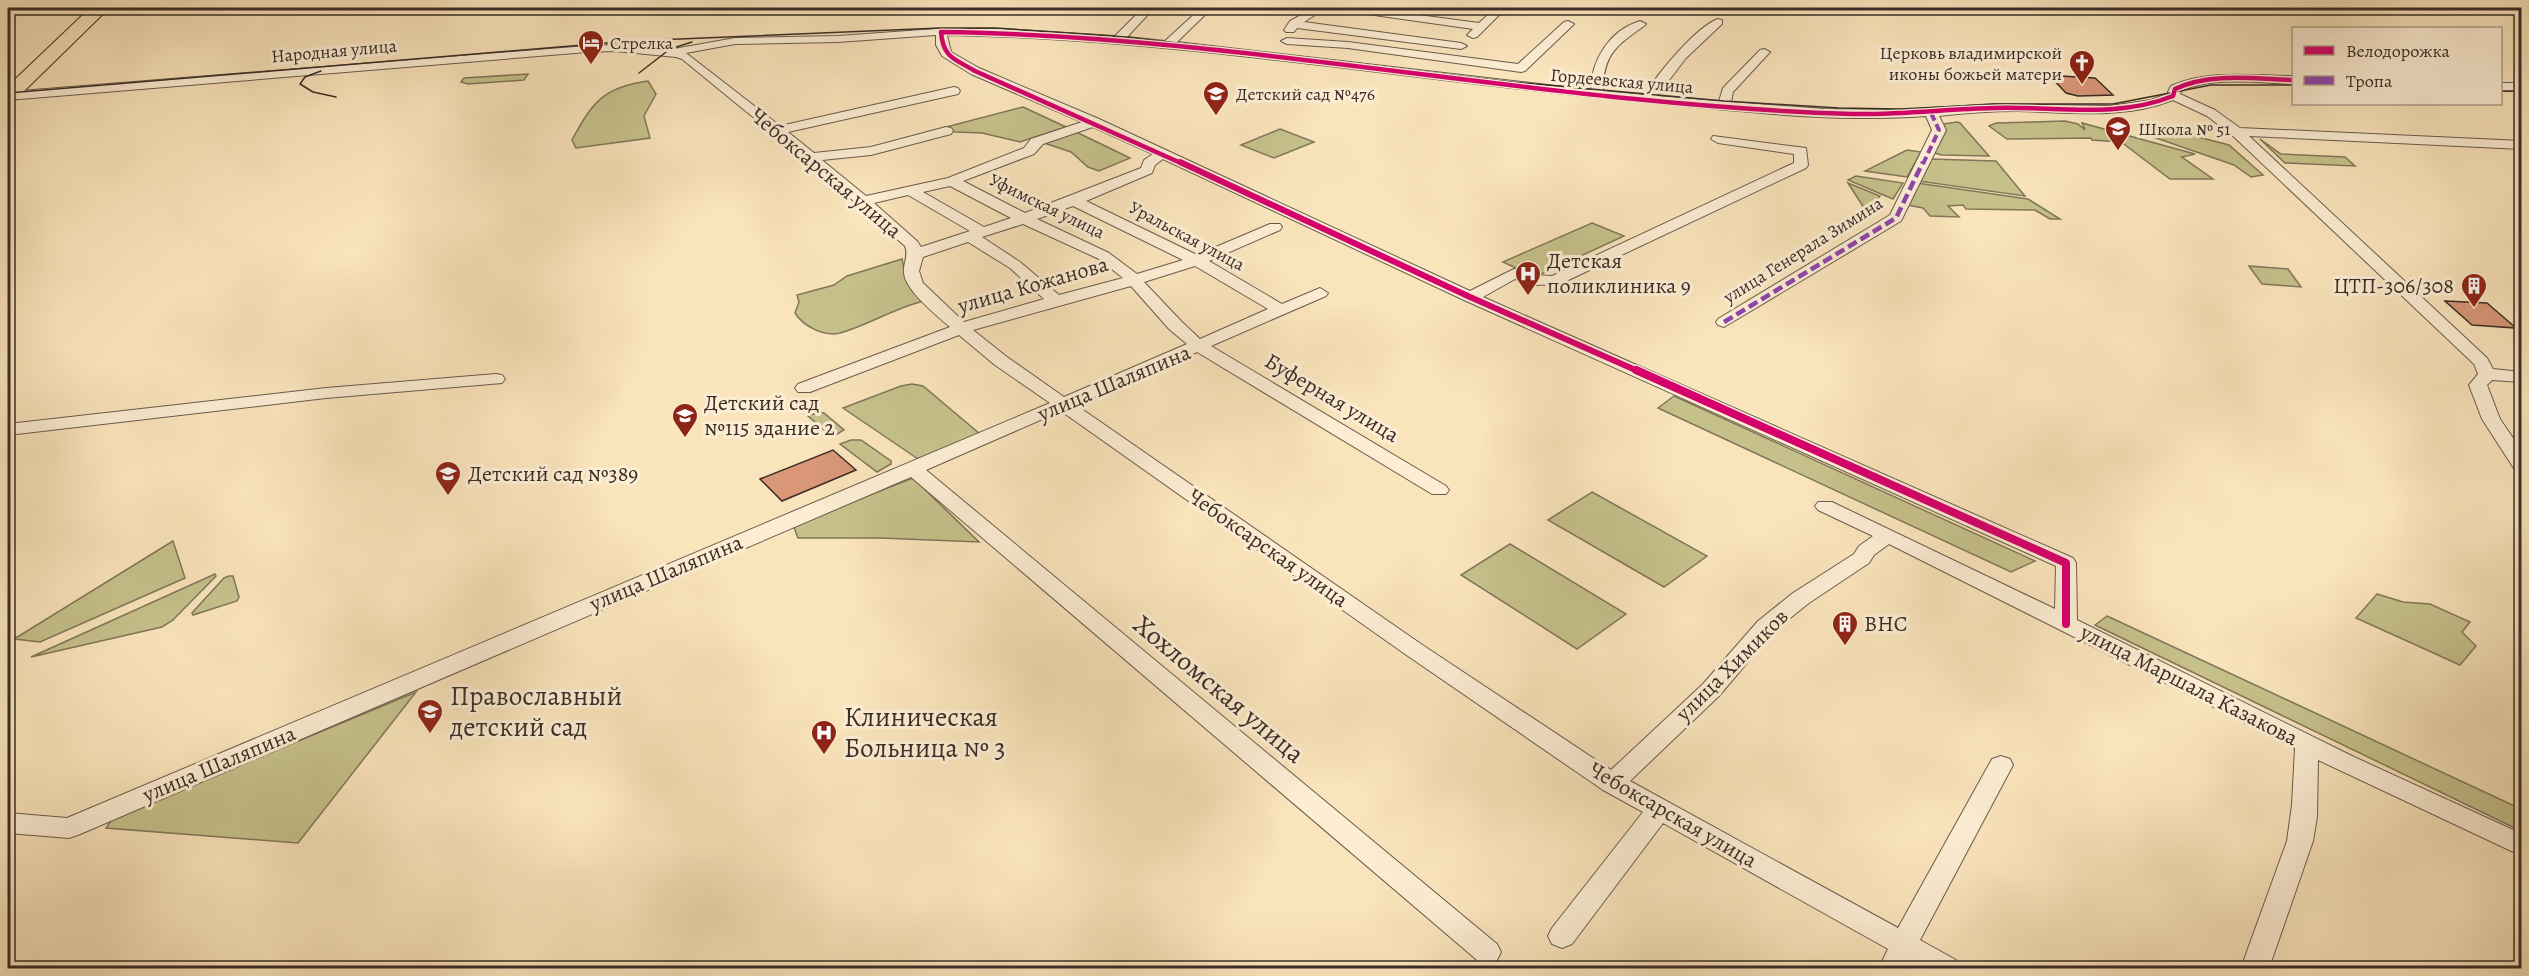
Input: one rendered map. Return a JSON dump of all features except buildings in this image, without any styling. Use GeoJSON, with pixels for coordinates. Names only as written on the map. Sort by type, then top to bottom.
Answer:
{"type":"FeatureCollection","features":[{"type":"Feature","properties":{"kind":"main road"},"geometry":{"type":"LineString","coordinates":[[11,93],[100,8]]}},
{"type":"Feature","properties":{"kind":"street"},"geometry":{"type":"LineString","coordinates":[[1118,40],[1149,8]]}},
{"type":"Feature","properties":{"kind":"street"},"geometry":{"type":"LineString","coordinates":[[1167,45],[1207,8]]}},
{"type":"Feature","properties":{"kind":"street"},"geometry":{"type":"LineString","coordinates":[[1287,41],[1287,33],[1293,24],[1321,8]]}},
{"type":"Feature","properties":{"kind":"street"},"geometry":{"type":"LineString","coordinates":[[1346,8],[1481,27]]}},
{"type":"Feature","properties":{"kind":"street"},"geometry":{"type":"LineString","coordinates":[[1410,16],[1431,8]]}},
{"type":"Feature","properties":{"kind":"street"},"geometry":{"type":"LineString","coordinates":[[1429,76],[1501,8]]}},
{"type":"Feature","properties":{"kind":"street"},"geometry":{"type":"LineString","coordinates":[[1359,20],[1470,37]]}},
{"type":"Feature","properties":{"kind":"street"},"geometry":{"type":"LineString","coordinates":[[1651,99],[1651,94],[1669,67],[1688,46],[1718,22]]}},
{"type":"Feature","properties":{"kind":"street"},"geometry":{"type":"LineString","coordinates":[[1293,24],[1461,46]]}},
{"type":"Feature","properties":{"kind":"street"},"geometry":{"type":"LineString","coordinates":[[1287,41],[1348,45],[1521,68],[1568,24]]}},
{"type":"Feature","properties":{"kind":"street"},"geometry":{"type":"LineString","coordinates":[[1598,94],[1597,76],[1610,45],[1640,24]]}},
{"type":"Feature","properties":{"kind":"street"},"geometry":{"type":"LineString","coordinates":[[938,32],[946,54],[965,66],[1242,189],[1470,297],[2066,563],[2066,624]]}},
{"type":"Feature","properties":{"kind":"street","name":"Гордеевская улица"},"geometry":{"type":"LineString","coordinates":[[664,53],[735,41],[938,32],[1059,34],[1598,94],[1724,106],[1835,113],[1931,113],[1996,108],[2136,108],[2173,96],[2175,89],[2184,84],[2207,80],[2292,80]]}},
{"type":"Feature","properties":{"kind":"street"},"geometry":{"type":"LineString","coordinates":[[1287,41],[1306,56],[1305,61]]}},
{"type":"Feature","properties":{"kind":"street","name":"Народная улица"},"geometry":{"type":"LineString","coordinates":[[11,93],[587,49],[615,48],[664,53]]}},
{"type":"Feature","properties":{"kind":"street"},"geometry":{"type":"LineString","coordinates":[[1724,106],[1727,91],[1764,52]]}},
{"type":"Feature","properties":{"kind":"street","name":"Чебоксарская улица"},"geometry":{"type":"LineString","coordinates":[[664,53],[686,57],[776,131],[813,157],[864,201],[912,244],[916,254],[911,266],[913,279],[961,328],[1062,405],[1413,649],[1612,783],[1946,969]]}},
{"type":"Feature","properties":{"kind":"street"},"geometry":{"type":"LineString","coordinates":[[2502,87],[2522,87]]}},
{"type":"Feature","properties":{"kind":"street"},"geometry":{"type":"LineString","coordinates":[[776,131],[954,91]]}},
{"type":"Feature","properties":{"kind":"street"},"geometry":{"type":"LineString","coordinates":[[2173,96],[2211,113],[2237,132],[2481,362],[2487,374]]}},
{"type":"Feature","properties":{"kind":"street","name":"улица Генерала Зимина"},"geometry":{"type":"LineString","coordinates":[[1724,321],[1896,218],[1939,130],[1931,113]]}},
{"type":"Feature","properties":{"kind":"street"},"geometry":{"type":"LineString","coordinates":[[864,201],[952,181],[1029,151],[1036,145],[1036,142],[1095,122]]}},
{"type":"Feature","properties":{"kind":"street"},"geometry":{"type":"LineString","coordinates":[[813,157],[871,151],[946,131]]}},
{"type":"Feature","properties":{"kind":"street"},"geometry":{"type":"LineString","coordinates":[[2237,132],[2522,145]]}},
{"type":"Feature","properties":{"kind":"street"},"geometry":{"type":"LineString","coordinates":[[1470,297],[1514,274],[1534,280],[1554,281],[1763,185],[1801,165],[1801,151],[1718,139]]}},
{"type":"Feature","properties":{"kind":"street"},"geometry":{"type":"LineString","coordinates":[[916,254],[1025,219],[1147,170],[1149,163],[1162,154]]}},
{"type":"Feature","properties":{"kind":"street","name":"Уфимская улица"},"geometry":{"type":"LineString","coordinates":[[952,181],[1104,256],[1133,279],[1175,325],[1200,347]]}},
{"type":"Feature","properties":{"kind":"street"},"geometry":{"type":"LineString","coordinates":[[909,190],[1027,272],[1055,302]]}},
{"type":"Feature","properties":{"kind":"street","name":"Уральская улица"},"geometry":{"type":"LineString","coordinates":[[1073,200],[1195,260],[1281,310]]}},
{"type":"Feature","properties":{"kind":"street","name":"улица Кожанова"},"geometry":{"type":"LineString","coordinates":[[804,388],[961,328],[1195,260],[1246,242],[1275,227]]}},
{"type":"Feature","properties":{"kind":"street","name":"улица Шаляпина"},"geometry":{"type":"LineString","coordinates":[[8,823],[69,828],[1200,347],[1320,293]]}},
{"type":"Feature","properties":{"kind":"street","name":"Буферная улица"},"geometry":{"type":"LineString","coordinates":[[1200,347],[1439,490]]}},
{"type":"Feature","properties":{"kind":"street"},"geometry":{"type":"LineString","coordinates":[[2487,374],[2522,377]]}},
{"type":"Feature","properties":{"kind":"street"},"geometry":{"type":"LineString","coordinates":[[2487,374],[2478,385],[2491,419],[2522,466]]}},
{"type":"Feature","properties":{"kind":"street"},"geometry":{"type":"LineString","coordinates":[[8,430],[326,393],[496,379]]}},
{"type":"Feature","properties":{"kind":"street","name":"Хохломская улица"},"geometry":{"type":"LineString","coordinates":[[913,469],[1487,952]]}},
{"type":"Feature","properties":{"kind":"street","name":"улица Маршала Казакова"},"geometry":{"type":"LineString","coordinates":[[1825,506],[1888,535],[2307,744],[2522,846]]}},
{"type":"Feature","properties":{"kind":"street","name":"улица Химиков"},"geometry":{"type":"LineString","coordinates":[[1612,783],[1711,690],[1766,626],[1801,597],[1862,558],[1866,551],[1888,535]]}},
{"type":"Feature","properties":{"kind":"street"},"geometry":{"type":"LineString","coordinates":[[2255,969],[2300,840],[2305,805],[2304,778],[2307,744]]}},
{"type":"Feature","properties":{"kind":"street"},"geometry":{"type":"LineString","coordinates":[[1893,969],[1904,944],[2001,765]]}},
{"type":"Feature","properties":{"kind":"street"},"geometry":{"type":"LineString","coordinates":[[1562,936],[1659,810]]}},
{"type":"Feature","properties":{"kind":"shaded area"},"geometry":{"type":"Polygon","coordinates":[[[528,74],[524,80],[468,84],[461,82],[464,78],[528,74]]]}},
{"type":"Feature","properties":{"kind":"shaded area"},"geometry":{"type":"Polygon","coordinates":[[[648,81],[656,94],[644,116],[650,138],[576,148],[572,140],[586,116],[601,99],[620,88],[648,81]]]}},
{"type":"Feature","properties":{"kind":"shaded area"},"geometry":{"type":"Polygon","coordinates":[[[1023,107],[1066,127],[1020,142],[982,133],[955,132],[946,127],[1023,107]]]}},
{"type":"Feature","properties":{"kind":"shaded area"},"geometry":{"type":"Polygon","coordinates":[[[2065,121],[2078,124],[2085,130],[2082,123],[2195,154],[2182,157],[2213,179],[2170,179],[2121,142],[2092,140],[2091,138],[2007,139],[1989,126],[1996,123],[2065,121]]]}},
{"type":"Feature","properties":{"kind":"shaded area"},"geometry":{"type":"Polygon","coordinates":[[[1957,122],[1989,156],[1934,153],[1946,131],[1943,124],[1957,122]]]}},
{"type":"Feature","properties":{"kind":"shaded area"},"geometry":{"type":"Polygon","coordinates":[[[1280,129],[1314,142],[1274,158],[1241,145],[1280,129]]]}},
{"type":"Feature","properties":{"kind":"shaded area"},"geometry":{"type":"Polygon","coordinates":[[[2167,129],[2229,145],[2263,175],[2251,177],[2234,165],[2156,138],[2167,129]]]}},
{"type":"Feature","properties":{"kind":"shaded area"},"geometry":{"type":"Polygon","coordinates":[[[1072,130],[1130,158],[1099,171],[1088,167],[1071,152],[1041,142],[1072,130]]]}},
{"type":"Feature","properties":{"kind":"shaded area"},"geometry":{"type":"Polygon","coordinates":[[[2260,139],[2281,154],[2345,157],[2355,166],[2285,163],[2260,139]]]}},
{"type":"Feature","properties":{"kind":"shaded area"},"geometry":{"type":"Polygon","coordinates":[[[1907,150],[1921,152],[1907,177],[1865,171],[1907,150]]]}},
{"type":"Feature","properties":{"kind":"shaded area"},"geometry":{"type":"Polygon","coordinates":[[[1930,159],[1996,161],[2025,196],[1918,181],[1930,159]]]}},
{"type":"Feature","properties":{"kind":"shaded area"},"geometry":{"type":"Polygon","coordinates":[[[1856,176],[1903,183],[1893,199],[1848,180],[1856,176]]]}},
{"type":"Feature","properties":{"kind":"shaded area"},"geometry":{"type":"Polygon","coordinates":[[[1848,183],[1880,196],[1866,211],[1848,183]]]}},
{"type":"Feature","properties":{"kind":"shaded area"},"geometry":{"type":"Polygon","coordinates":[[[1917,183],[2028,199],[2060,219],[2050,219],[2035,210],[1966,209],[1963,205],[1948,206],[1959,217],[1930,216],[1923,208],[1907,205],[1917,183]]]}},
{"type":"Feature","properties":{"kind":"shaded area"},"geometry":{"type":"Polygon","coordinates":[[[1592,223],[1624,236],[1535,277],[1503,262],[1592,223]]]}},
{"type":"Feature","properties":{"kind":"shaded area"},"geometry":{"type":"Polygon","coordinates":[[[902,259],[907,283],[924,301],[851,330],[834,334],[814,329],[795,313],[799,302],[797,295],[834,285],[847,276],[902,259]]]}},
{"type":"Feature","properties":{"kind":"shaded area"},"geometry":{"type":"Polygon","coordinates":[[[2249,266],[2288,269],[2301,287],[2262,284],[2249,266]]]}},
{"type":"Feature","properties":{"kind":"shaded area"},"geometry":{"type":"Polygon","coordinates":[[[912,384],[923,386],[980,434],[918,459],[843,408],[912,384]]]}},
{"type":"Feature","properties":{"kind":"shaded area"},"geometry":{"type":"Polygon","coordinates":[[[1674,396],[2035,561],[2011,572],[1658,408],[1674,396]]]}},
{"type":"Feature","properties":{"kind":"shaded area"},"geometry":{"type":"Polygon","coordinates":[[[819,412],[824,413],[844,430],[832,437],[808,416],[819,412]]]}},
{"type":"Feature","properties":{"kind":"shaded area"},"geometry":{"type":"Polygon","coordinates":[[[851,440],[861,440],[891,461],[891,464],[877,472],[840,444],[851,440]]]}},
{"type":"Feature","properties":{"kind":"shaded area"},"geometry":{"type":"Polygon","coordinates":[[[913,478],[979,542],[880,538],[798,538],[793,525],[913,478]]]}},
{"type":"Feature","properties":{"kind":"shaded area"},"geometry":{"type":"Polygon","coordinates":[[[1592,492],[1707,556],[1664,587],[1548,520],[1592,492]]]}},
{"type":"Feature","properties":{"kind":"shaded area"},"geometry":{"type":"Polygon","coordinates":[[[173,541],[185,578],[40,642],[14,639],[173,541]]]}},
{"type":"Feature","properties":{"kind":"shaded area"},"geometry":{"type":"Polygon","coordinates":[[[1510,544],[1626,614],[1577,649],[1461,575],[1510,544]]]}},
{"type":"Feature","properties":{"kind":"shaded area"},"geometry":{"type":"Polygon","coordinates":[[[215,574],[216,576],[173,620],[162,627],[31,657],[215,574]]]}},
{"type":"Feature","properties":{"kind":"shaded area"},"geometry":{"type":"Polygon","coordinates":[[[233,576],[239,597],[237,601],[193,615],[192,613],[224,578],[233,576]]]}},
{"type":"Feature","properties":{"kind":"shaded area"},"geometry":{"type":"Polygon","coordinates":[[[2377,594],[2403,602],[2430,604],[2470,622],[2462,632],[2476,646],[2460,665],[2356,618],[2377,594]]]}},
{"type":"Feature","properties":{"kind":"shaded area"},"geometry":{"type":"Polygon","coordinates":[[[2107,616],[2521,809],[2521,831],[2095,625],[2107,616]]]}},
{"type":"Feature","properties":{"kind":"shaded area"},"geometry":{"type":"Polygon","coordinates":[[[416,692],[298,843],[106,828],[113,818],[416,692]]]}},
{"type":"Feature","properties":{"kind":"tram line"},"geometry":{"type":"LineString","coordinates":[[8,93],[631,41],[940,28],[995,28],[1126,37],[1512,82],[1724,101],[1839,108],[1900,109],[1998,104],[2113,104],[2211,85],[2292,85]]}},
{"type":"Feature","properties":{"kind":"tram line"},"geometry":{"type":"LineString","coordinates":[[639,73],[670,49],[692,42]]}},
{"type":"Feature","properties":{"kind":"tram line"},"geometry":{"type":"LineString","coordinates":[[321,71],[305,77],[300,84],[313,92],[336,97]]}},
{"type":"Feature","properties":{"kind":"tram line"},"geometry":{"type":"LineString","coordinates":[[2502,91],[2522,91]]}},
{"type":"Feature","properties":{"kind":"marked path"},"geometry":{"type":"LineString","coordinates":[[1724,322],[1896,218],[1939,130],[1931,113]]}},
{"type":"Feature","properties":{"kind":"cycle path"},"geometry":{"type":"LineString","coordinates":[[2066,624],[2066,563],[1470,297],[1094,122],[975,71],[946,54],[942,45],[941,32],[1125,40],[1563,91],[1850,114],[1901,114],[2014,108],[2110,110],[2154,103],[2173,96],[2175,89],[2198,82],[2232,79],[2292,80]]}},
{"type":"Feature","properties":{"kind":"place","name":"Стрелка"},"geometry":{"type":"Point","coordinates":[591,66]}},
{"type":"Feature","properties":{"kind":"place","name":"Церковь владимирской иконы божьей матери"},"geometry":{"type":"Point","coordinates":[2082,86]}},
{"type":"Feature","properties":{"kind":"place","name":"Детский сад №476"},"geometry":{"type":"Point","coordinates":[1216,117]}},
{"type":"Feature","properties":{"kind":"place","name":"Школа № 51"},"geometry":{"type":"Point","coordinates":[2118,152]}},
{"type":"Feature","properties":{"kind":"place","name":"Детская поликлиника 9"},"geometry":{"type":"Point","coordinates":[1528,297]}},
{"type":"Feature","properties":{"kind":"place","name":"ЦТП-306/308"},"geometry":{"type":"Point","coordinates":[2474,309]}},
{"type":"Feature","properties":{"kind":"place","name":"Детский сад №115 здание 2"},"geometry":{"type":"Point","coordinates":[685,439]}},
{"type":"Feature","properties":{"kind":"place","name":"Детский сад №389"},"geometry":{"type":"Point","coordinates":[448,497]}},
{"type":"Feature","properties":{"kind":"place","name":"ВНС"},"geometry":{"type":"Point","coordinates":[1845,647]}},
{"type":"Feature","properties":{"kind":"place","name":"Православный детский сад"},"geometry":{"type":"Point","coordinates":[430,735]}},
{"type":"Feature","properties":{"kind":"place","name":"Клиническая Больница № 3"},"geometry":{"type":"Point","coordinates":[824,756]}}]}
